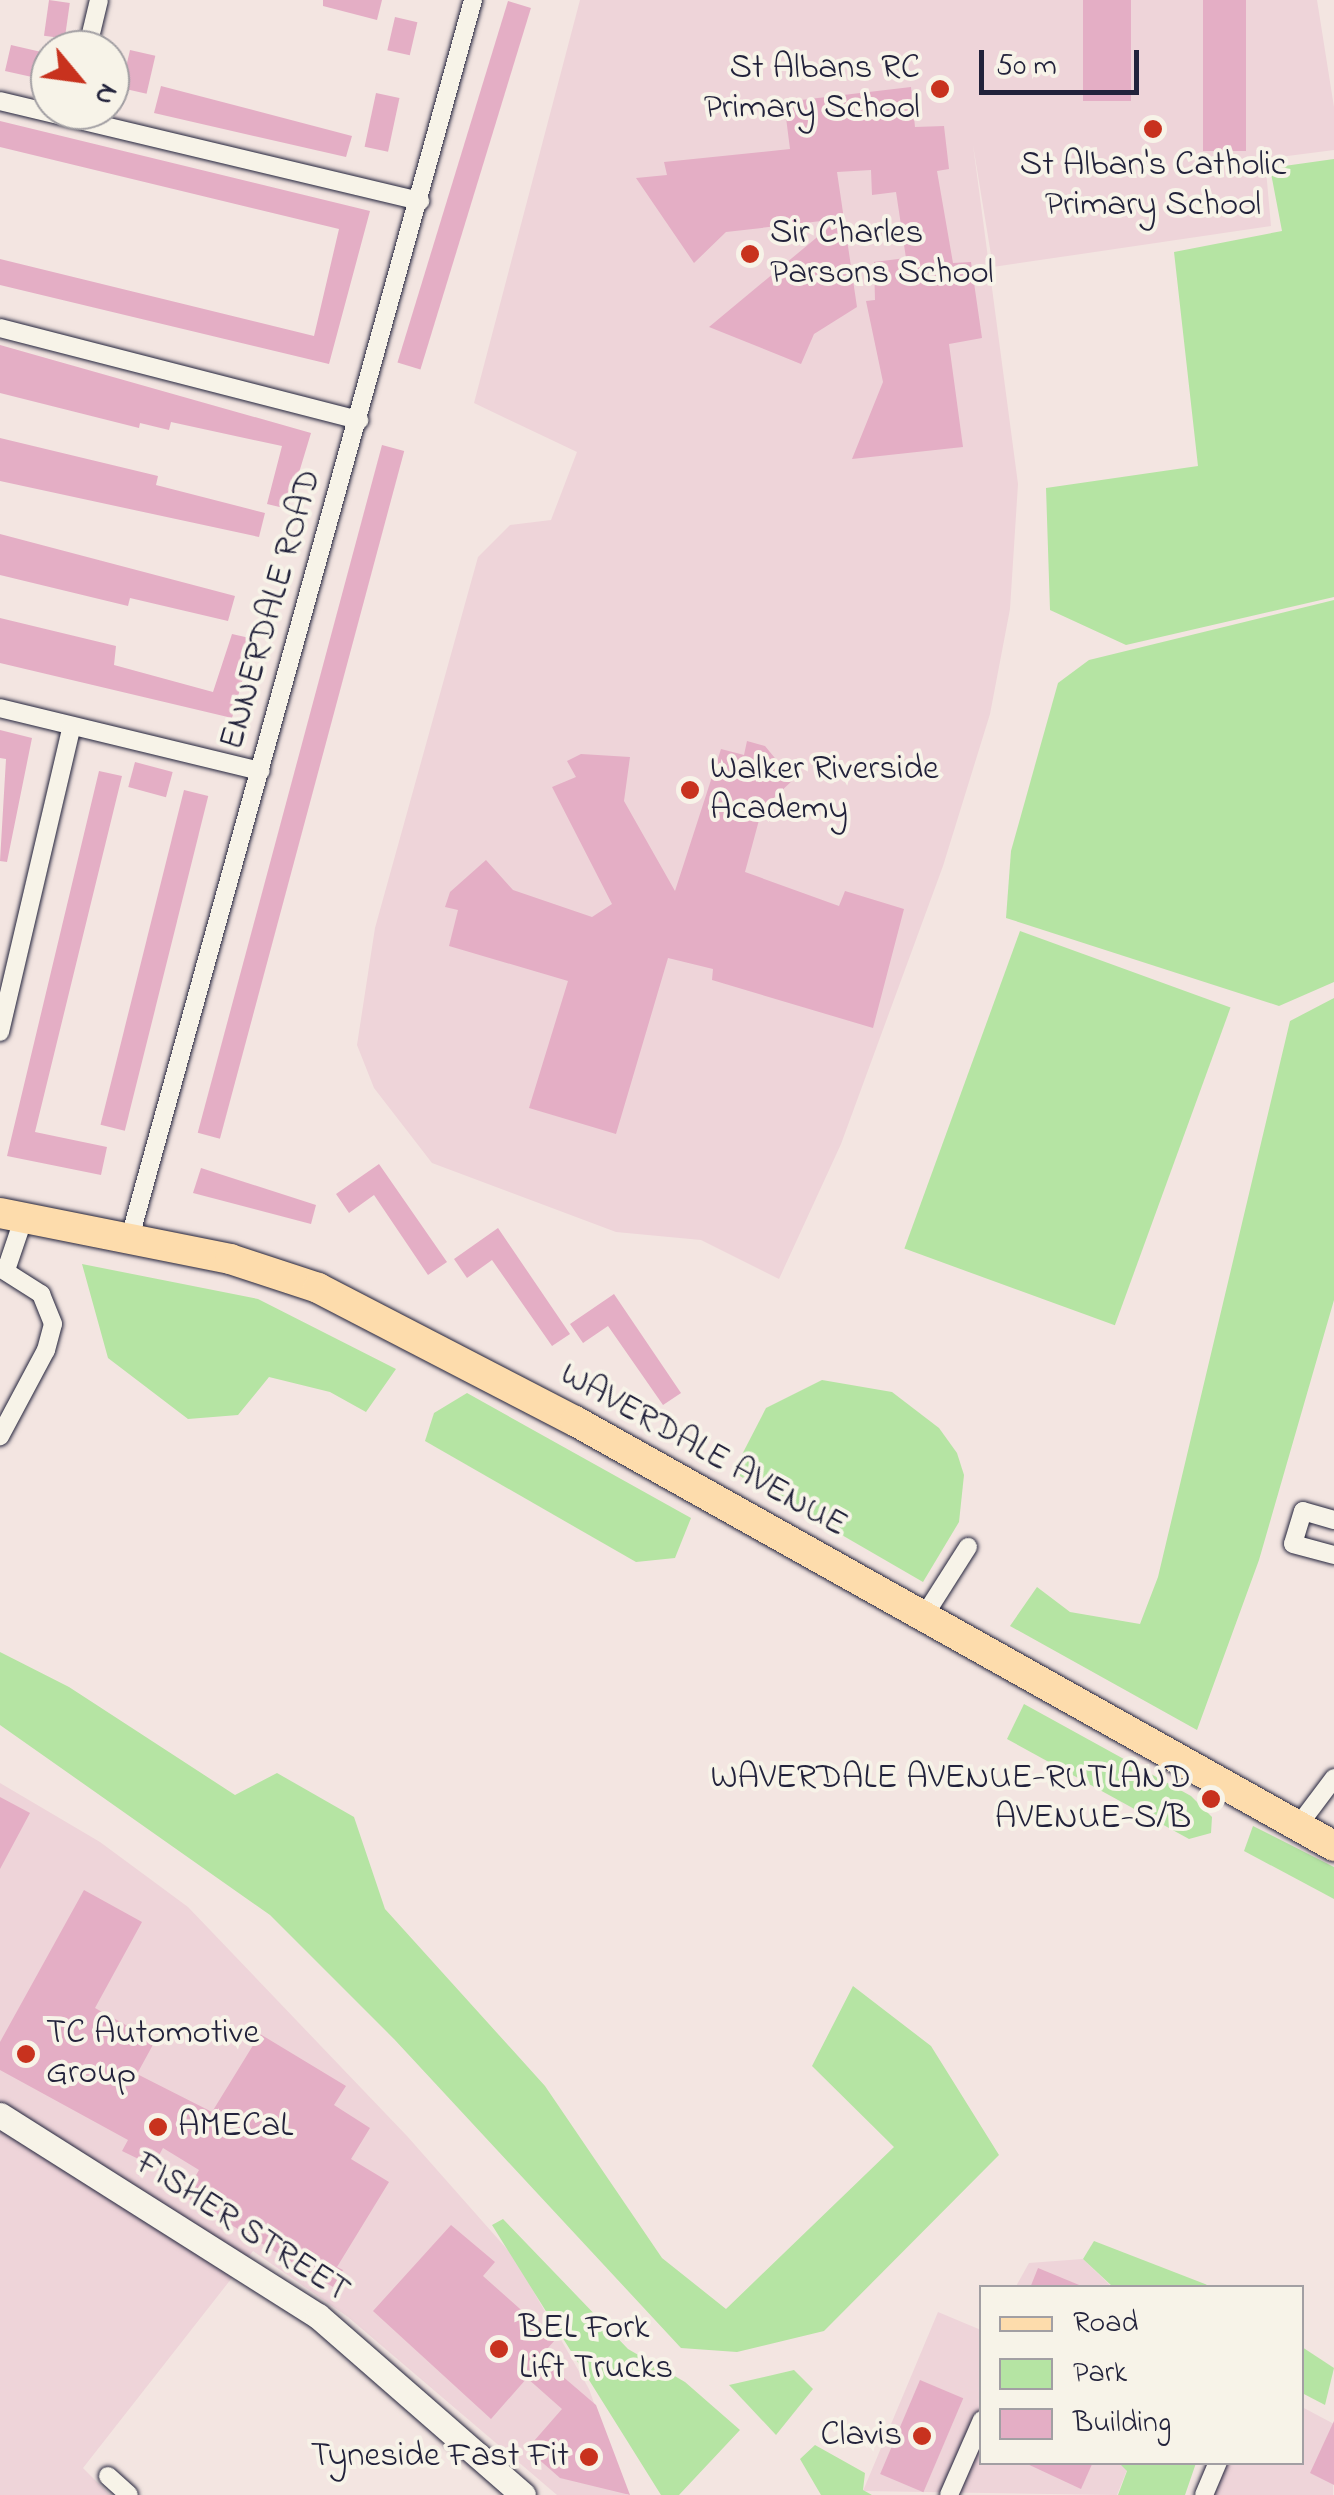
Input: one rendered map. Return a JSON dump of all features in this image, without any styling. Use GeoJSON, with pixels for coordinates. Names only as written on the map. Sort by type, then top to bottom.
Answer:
{"type":"FeatureCollection","features":[{"type":"Feature","properties":{"kind":"main road","name":"WAVERDALE AVENUE"},"geometry":{"type":"LineString","coordinates":[[12,1215],[130,1237],[318,1288],[575,1420],[1334,1846]]}},
{"type":"Feature","properties":{"kind":"street"},"geometry":{"type":"LineString","coordinates":[[92,30],[99,0]]}},
{"type":"Feature","properties":{"kind":"street","name":"ENNERDALE ROAD"},"geometry":{"type":"LineString","coordinates":[[130,1237],[473,0]]}},
{"type":"Feature","properties":{"kind":"street"},"geometry":{"type":"LineString","coordinates":[[0,102],[30,107]]}},
{"type":"Feature","properties":{"kind":"street"},"geometry":{"type":"LineString","coordinates":[[130,128],[420,201]]}},
{"type":"Feature","properties":{"kind":"street"},"geometry":{"type":"LineString","coordinates":[[0,328],[359,420]]}},
{"type":"Feature","properties":{"kind":"street"},"geometry":{"type":"LineString","coordinates":[[0,708],[260,771]]}},
{"type":"Feature","properties":{"kind":"street"},"geometry":{"type":"LineString","coordinates":[[0,1032],[72,726]]}},
{"type":"Feature","properties":{"kind":"street"},"geometry":{"type":"LineString","coordinates":[[0,1436],[53,1324],[40,1294],[3,1269],[12,1215]]}},
{"type":"Feature","properties":{"kind":"street"},"geometry":{"type":"LineString","coordinates":[[1334,1520],[1303,1511],[1293,1544],[1334,1555]]}},
{"type":"Feature","properties":{"kind":"street"},"geometry":{"type":"LineString","coordinates":[[924,1616],[968,1547]]}},
{"type":"Feature","properties":{"kind":"street"},"geometry":{"type":"LineString","coordinates":[[1298,1826],[1334,1778]]}},
{"type":"Feature","properties":{"kind":"street","name":"FISHER STREET"},"geometry":{"type":"LineString","coordinates":[[0,2115],[318,2316],[523,2495]]}},
{"type":"Feature","properties":{"kind":"street"},"geometry":{"type":"LineString","coordinates":[[949,2495],[979,2427]]}},
{"type":"Feature","properties":{"kind":"street"},"geometry":{"type":"LineString","coordinates":[[1204,2495],[1217,2465]]}},
{"type":"Feature","properties":{"kind":"street"},"geometry":{"type":"LineString","coordinates":[[108,2476],[129,2495]]}},
{"type":"Feature","properties":{"kind":"shaded area"},"geometry":{"type":"Polygon","coordinates":[[[580,0],[1317,0],[1334,107],[1334,150],[1265,159],[1271,226],[993,267],[973,145],[1018,484],[1010,609],[990,714],[943,866],[841,1144],[779,1279],[701,1240],[616,1232],[432,1163],[374,1088],[357,1045],[375,928],[478,557],[510,525],[551,520],[577,452],[474,403],[580,0]]]}},
{"type":"Feature","properties":{"kind":"shaded area"},"geometry":{"type":"Polygon","coordinates":[[[0,1783],[100,1842],[188,1907],[407,2136],[514,2257],[589,2389],[627,2495],[557,2495],[348,2317],[253,2251],[83,2468],[110,2495],[0,2495],[0,1783]]]}},
{"type":"Feature","properties":{"kind":"shaded area"},"geometry":{"type":"Polygon","coordinates":[[[1083,2259],[1110,2285],[1017,2285],[1029,2263],[1083,2259]]]}},
{"type":"Feature","properties":{"kind":"shaded area"},"geometry":{"type":"Polygon","coordinates":[[[938,2312],[979,2329],[979,2465],[1123,2465],[1127,2470],[1117,2495],[863,2491],[938,2312]]]}},
{"type":"Feature","properties":{"kind":"shaded area"},"geometry":{"type":"Polygon","coordinates":[[[1304,2408],[1334,2424],[1333,2495],[1195,2495],[1205,2465],[1304,2465],[1304,2408]]]}},
{"type":"Feature","properties":{"kind":"green space"},"geometry":{"type":"Polygon","coordinates":[[[1334,159],[1334,597],[1126,645],[1050,610],[1046,488],[1198,466],[1174,252],[1282,231],[1270,168],[1334,159]]]}},
{"type":"Feature","properties":{"kind":"green space"},"geometry":{"type":"Polygon","coordinates":[[[1334,600],[1334,982],[1279,1006],[1006,918],[1011,851],[1058,683],[1089,660],[1334,600]]]}},
{"type":"Feature","properties":{"kind":"green space"},"geometry":{"type":"Polygon","coordinates":[[[1020,931],[1230,1008],[1115,1325],[904,1249],[1020,931]]]}},
{"type":"Feature","properties":{"kind":"green space"},"geometry":{"type":"Polygon","coordinates":[[[1334,998],[1334,1300],[1259,1560],[1197,1730],[1010,1626],[1037,1587],[1070,1612],[1140,1624],[1158,1577],[1290,1021],[1334,998]]]}},
{"type":"Feature","properties":{"kind":"green space"},"geometry":{"type":"Polygon","coordinates":[[[82,1264],[258,1299],[396,1369],[366,1412],[330,1392],[269,1377],[238,1415],[188,1419],[108,1358],[82,1264]]]}},
{"type":"Feature","properties":{"kind":"green space"},"geometry":{"type":"Polygon","coordinates":[[[822,1380],[892,1392],[939,1428],[957,1453],[964,1475],[959,1522],[923,1582],[733,1472],[766,1408],[822,1380]]]}},
{"type":"Feature","properties":{"kind":"green space"},"geometry":{"type":"Polygon","coordinates":[[[467,1393],[691,1518],[675,1558],[636,1562],[425,1441],[434,1413],[467,1393]]]}},
{"type":"Feature","properties":{"kind":"green space"},"geometry":{"type":"Polygon","coordinates":[[[0,1652],[69,1687],[235,1795],[277,1773],[354,1817],[385,1909],[545,2086],[662,2258],[726,2309],[894,2147],[812,2066],[853,1986],[931,2046],[999,2155],[824,2331],[737,2352],[681,2348],[394,2039],[270,1915],[0,1725],[0,1652]]]}},
{"type":"Feature","properties":{"kind":"green space"},"geometry":{"type":"Polygon","coordinates":[[[1024,1704],[1191,1796],[1212,1817],[1211,1833],[1189,1839],[1007,1739],[1024,1704]]]}},
{"type":"Feature","properties":{"kind":"green space"},"geometry":{"type":"Polygon","coordinates":[[[1253,1826],[1334,1867],[1334,1899],[1244,1851],[1253,1826]]]}},
{"type":"Feature","properties":{"kind":"green space"},"geometry":{"type":"Polygon","coordinates":[[[503,2219],[628,2349],[685,2382],[740,2430],[679,2495],[661,2495],[492,2225],[503,2219]]]}},
{"type":"Feature","properties":{"kind":"green space"},"geometry":{"type":"Polygon","coordinates":[[[1094,2241],[1206,2285],[1111,2285],[1083,2259],[1094,2241]]]}},
{"type":"Feature","properties":{"kind":"green space"},"geometry":{"type":"Polygon","coordinates":[[[1304,2348],[1334,2368],[1325,2405],[1304,2394],[1304,2348]]]}},
{"type":"Feature","properties":{"kind":"green space"},"geometry":{"type":"Polygon","coordinates":[[[794,2370],[813,2389],[776,2435],[729,2385],[794,2370]]]}},
{"type":"Feature","properties":{"kind":"green space"},"geometry":{"type":"Polygon","coordinates":[[[815,2445],[865,2473],[863,2490],[872,2495],[821,2495],[800,2459],[815,2445]]]}},
{"type":"Feature","properties":{"kind":"green space"},"geometry":{"type":"Polygon","coordinates":[[[1121,2465],[1195,2465],[1185,2495],[1118,2495],[1127,2471],[1121,2465]]]}},
{"type":"Feature","properties":{"kind":"building"},"geometry":{"type":"Polygon","coordinates":[[[49,0],[70,3],[66,30],[45,30],[49,0]]]}},
{"type":"Feature","properties":{"kind":"building"},"geometry":{"type":"Polygon","coordinates":[[[323,0],[382,0],[377,20],[323,6],[323,0]]]}},
{"type":"Feature","properties":{"kind":"building"},"geometry":{"type":"Polygon","coordinates":[[[1083,0],[1131,0],[1131,101],[1083,101],[1083,0]]]}},
{"type":"Feature","properties":{"kind":"building"},"geometry":{"type":"Polygon","coordinates":[[[1203,0],[1246,0],[1246,151],[1203,151],[1203,0]]]}},
{"type":"Feature","properties":{"kind":"building"},"geometry":{"type":"Polygon","coordinates":[[[508,1],[531,8],[420,370],[397,362],[508,1]]]}},
{"type":"Feature","properties":{"kind":"building"},"geometry":{"type":"Polygon","coordinates":[[[395,17],[417,22],[410,55],[387,50],[395,17]]]}},
{"type":"Feature","properties":{"kind":"building"},"geometry":{"type":"Polygon","coordinates":[[[11,45],[30,49],[30,77],[5,71],[11,45]]]}},
{"type":"Feature","properties":{"kind":"building"},"geometry":{"type":"Polygon","coordinates":[[[130,50],[155,56],[147,94],[130,90],[130,50]]]}},
{"type":"Feature","properties":{"kind":"building"},"geometry":{"type":"Polygon","coordinates":[[[161,86],[352,136],[346,157],[154,113],[161,86]]]}},
{"type":"Feature","properties":{"kind":"building"},"geometry":{"type":"Polygon","coordinates":[[[911,87],[915,127],[944,126],[949,169],[937,171],[953,263],[971,262],[982,338],[949,344],[963,447],[852,459],[883,382],[866,301],[875,300],[874,262],[906,258],[896,192],[872,195],[871,170],[837,172],[857,307],[814,334],[801,364],[709,327],[839,219],[726,232],[694,263],[636,178],[667,175],[664,162],[790,149],[784,102],[911,87]]]}},
{"type":"Feature","properties":{"kind":"building"},"geometry":{"type":"Polygon","coordinates":[[[376,93],[399,98],[388,152],[365,147],[376,93]]]}},
{"type":"Feature","properties":{"kind":"building"},"geometry":{"type":"Polygon","coordinates":[[[0,121],[370,211],[329,364],[0,285],[0,259],[314,336],[339,229],[0,147],[0,121]]]}},
{"type":"Feature","properties":{"kind":"building"},"geometry":{"type":"Polygon","coordinates":[[[0,345],[311,433],[288,509],[267,504],[282,446],[171,422],[169,430],[140,423],[139,428],[0,393],[0,345]]]}},
{"type":"Feature","properties":{"kind":"building"},"geometry":{"type":"Polygon","coordinates":[[[0,438],[158,476],[156,485],[265,513],[259,537],[0,481],[0,438]]]}},
{"type":"Feature","properties":{"kind":"building"},"geometry":{"type":"Polygon","coordinates":[[[382,445],[404,451],[220,1139],[198,1133],[382,445]]]}},
{"type":"Feature","properties":{"kind":"building"},"geometry":{"type":"Polygon","coordinates":[[[0,534],[235,596],[228,621],[130,598],[128,606],[0,575],[0,534]]]}},
{"type":"Feature","properties":{"kind":"building"},"geometry":{"type":"Polygon","coordinates":[[[0,618],[116,646],[114,665],[213,692],[232,634],[254,639],[232,718],[0,663],[0,618]]]}},
{"type":"Feature","properties":{"kind":"building"},"geometry":{"type":"Polygon","coordinates":[[[0,730],[32,738],[7,862],[0,861],[6,759],[0,758],[0,730]]]}},
{"type":"Feature","properties":{"kind":"building"},"geometry":{"type":"Polygon","coordinates":[[[747,741],[765,746],[793,780],[762,809],[745,872],[839,906],[845,891],[904,909],[873,1028],[712,980],[713,969],[668,958],[616,1134],[529,1108],[568,981],[449,946],[458,910],[445,907],[450,892],[486,860],[513,890],[592,917],[612,904],[552,787],[576,777],[567,761],[581,754],[630,757],[624,801],[675,891],[721,749],[744,755],[747,741]]]}},
{"type":"Feature","properties":{"kind":"building"},"geometry":{"type":"Polygon","coordinates":[[[135,762],[173,772],[166,797],[128,787],[135,762]]]}},
{"type":"Feature","properties":{"kind":"building"},"geometry":{"type":"Polygon","coordinates":[[[99,771],[122,776],[35,1132],[107,1147],[101,1175],[7,1156],[99,771]]]}},
{"type":"Feature","properties":{"kind":"building"},"geometry":{"type":"Polygon","coordinates":[[[184,790],[208,796],[125,1131],[101,1125],[184,790]]]}},
{"type":"Feature","properties":{"kind":"building"},"geometry":{"type":"Polygon","coordinates":[[[379,1164],[447,1262],[428,1275],[374,1195],[349,1213],[336,1194],[379,1164]]]}},
{"type":"Feature","properties":{"kind":"building"},"geometry":{"type":"Polygon","coordinates":[[[201,1168],[316,1205],[311,1224],[193,1193],[201,1168]]]}},
{"type":"Feature","properties":{"kind":"building"},"geometry":{"type":"Polygon","coordinates":[[[498,1228],[570,1334],[552,1346],[492,1260],[467,1278],[454,1259],[498,1228]]]}},
{"type":"Feature","properties":{"kind":"building"},"geometry":{"type":"Polygon","coordinates":[[[614,1294],[681,1393],[663,1405],[608,1326],[583,1343],[570,1324],[614,1294]]]}},
{"type":"Feature","properties":{"kind":"building"},"geometry":{"type":"Polygon","coordinates":[[[0,1797],[30,1813],[0,1869],[0,1797]]]}},
{"type":"Feature","properties":{"kind":"building"},"geometry":{"type":"Polygon","coordinates":[[[84,1890],[142,1922],[95,2008],[155,2041],[137,2074],[212,2112],[260,2034],[346,2086],[334,2105],[370,2128],[351,2159],[389,2182],[337,2267],[343,2270],[333,2287],[184,2196],[199,2170],[163,2148],[153,2166],[122,2151],[128,2140],[0,2070],[0,2042],[84,1890]]]}},
{"type":"Feature","properties":{"kind":"building"},"geometry":{"type":"Polygon","coordinates":[[[451,2225],[495,2262],[483,2276],[555,2340],[540,2357],[596,2405],[630,2495],[560,2478],[527,2449],[562,2409],[527,2378],[491,2419],[373,2311],[451,2225]]]}},
{"type":"Feature","properties":{"kind":"building"},"geometry":{"type":"Polygon","coordinates":[[[1038,2268],[1079,2285],[1031,2285],[1038,2268]]]}},
{"type":"Feature","properties":{"kind":"building","name":"Clavis"},"geometry":{"type":"Polygon","coordinates":[[[920,2380],[963,2398],[923,2492],[880,2474],[920,2380]]]}},
{"type":"Feature","properties":{"kind":"building"},"geometry":{"type":"Polygon","coordinates":[[[1334,2421],[1334,2485],[1310,2473],[1334,2421]]]}},
{"type":"Feature","properties":{"kind":"building"},"geometry":{"type":"Polygon","coordinates":[[[1029,2465],[1092,2465],[1081,2489],[1029,2465]]]}},
{"type":"Feature","properties":{"kind":"place","name":"St Albans RC Primary School"},"geometry":{"type":"Point","coordinates":[940,89]}},
{"type":"Feature","properties":{"kind":"place","name":"St Alban's Catholic Primary School"},"geometry":{"type":"Point","coordinates":[1153,129]}},
{"type":"Feature","properties":{"kind":"place","name":"Sir Charles Parsons School"},"geometry":{"type":"Point","coordinates":[750,254]}},
{"type":"Feature","properties":{"kind":"place","name":"Walker Riverside Academy"},"geometry":{"type":"Point","coordinates":[690,790]}},
{"type":"Feature","properties":{"kind":"place","name":"WAVERDALE AVENUE-RUTLAND AVENUE-S/B"},"geometry":{"type":"Point","coordinates":[1211,1799]}},
{"type":"Feature","properties":{"kind":"place","name":"TC Automotive Group"},"geometry":{"type":"Point","coordinates":[26,2054]}},
{"type":"Feature","properties":{"kind":"place","name":"AMECaL"},"geometry":{"type":"Point","coordinates":[158,2127]}},
{"type":"Feature","properties":{"kind":"place","name":"BEL Fork Lift Trucks"},"geometry":{"type":"Point","coordinates":[499,2349]}},
{"type":"Feature","properties":{"kind":"place","name":"Clavis"},"geometry":{"type":"Point","coordinates":[922,2436]}},
{"type":"Feature","properties":{"kind":"place","name":"Tyneside Fast Fit"},"geometry":{"type":"Point","coordinates":[589,2457]}}]}
